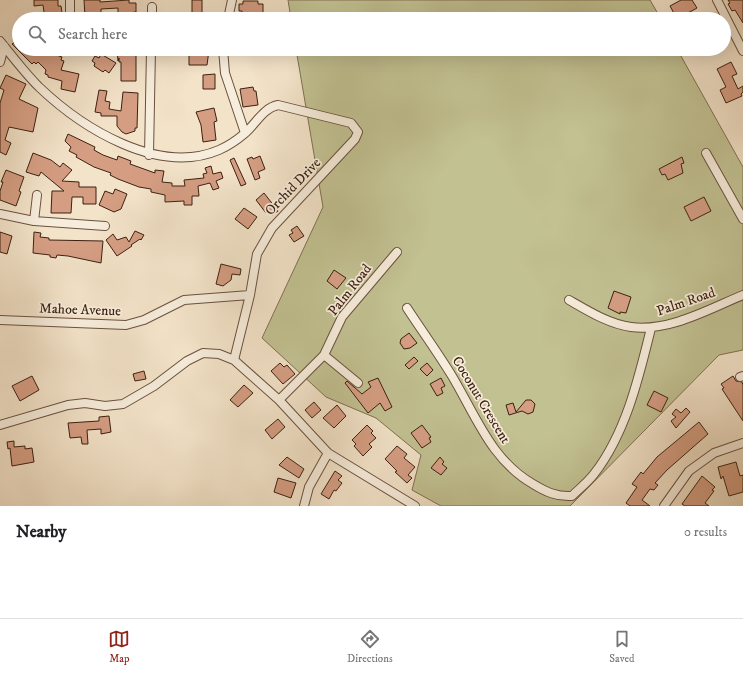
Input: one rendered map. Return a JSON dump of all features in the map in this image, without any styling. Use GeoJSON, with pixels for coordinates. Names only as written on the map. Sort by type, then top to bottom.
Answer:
{"type":"FeatureCollection","features":[{"type":"Feature","properties":{"kind":"street"},"geometry":{"type":"LineString","coordinates":[[70,0],[70,12]]}},
{"type":"Feature","properties":{"kind":"street"},"geometry":{"type":"LineString","coordinates":[[229,12],[232,0]]}},
{"type":"Feature","properties":{"kind":"street"},"geometry":{"type":"LineString","coordinates":[[717,0],[723,12]]}},
{"type":"Feature","properties":{"kind":"street"},"geometry":{"type":"LineString","coordinates":[[152,7],[152,12]]}},
{"type":"Feature","properties":{"kind":"street"},"geometry":{"type":"LineString","coordinates":[[731,27],[743,51]]}},
{"type":"Feature","properties":{"kind":"street"},"geometry":{"type":"LineString","coordinates":[[0,62],[2,43]]}},
{"type":"Feature","properties":{"kind":"street"},"geometry":{"type":"LineString","coordinates":[[2,43],[12,55]]}},
{"type":"Feature","properties":{"kind":"street"},"geometry":{"type":"LineString","coordinates":[[13,56],[39,87],[76,117],[117,141],[150,154],[179,157],[217,150],[245,133],[225,73],[224,56]]}},
{"type":"Feature","properties":{"kind":"street"},"geometry":{"type":"LineString","coordinates":[[150,154],[151,56]]}},
{"type":"Feature","properties":{"kind":"street","name":"Orchid Drive"},"geometry":{"type":"LineString","coordinates":[[234,360],[250,295],[257,254],[272,228],[355,139],[358,132],[351,123],[278,105],[268,108],[245,133]]}},
{"type":"Feature","properties":{"kind":"street"},"geometry":{"type":"LineString","coordinates":[[706,153],[743,219]]}},
{"type":"Feature","properties":{"kind":"street"},"geometry":{"type":"LineString","coordinates":[[34,221],[37,195]]}},
{"type":"Feature","properties":{"kind":"street"},"geometry":{"type":"LineString","coordinates":[[0,214],[34,221],[105,226]]}},
{"type":"Feature","properties":{"kind":"street","name":"Palm Road"},"geometry":{"type":"LineString","coordinates":[[279,400],[324,355],[342,317],[397,252]]}},
{"type":"Feature","properties":{"kind":"street","name":"Mahoe Avenue"},"geometry":{"type":"LineString","coordinates":[[0,320],[126,325],[144,320],[161,310],[184,300],[250,295]]}},
{"type":"Feature","properties":{"kind":"street","name":"Palm Road"},"geometry":{"type":"LineString","coordinates":[[569,300],[608,320],[631,327],[651,328],[682,320],[743,295]]}},
{"type":"Feature","properties":{"kind":"street","name":"Coconut Crescent"},"geometry":{"type":"LineString","coordinates":[[407,308],[453,377],[490,444],[519,476],[546,492],[560,497],[572,496],[594,473],[613,443],[636,390],[651,328]]}},
{"type":"Feature","properties":{"kind":"street"},"geometry":{"type":"LineString","coordinates":[[0,425],[68,405],[85,403],[105,406],[123,404],[154,386],[187,361],[203,353],[219,354],[234,360],[279,400],[328,453],[415,506]]}},
{"type":"Feature","properties":{"kind":"street"},"geometry":{"type":"LineString","coordinates":[[324,355],[358,383]]}},
{"type":"Feature","properties":{"kind":"street"},"geometry":{"type":"LineString","coordinates":[[664,506],[689,470],[714,453],[743,443]]}},
{"type":"Feature","properties":{"kind":"street"},"geometry":{"type":"LineString","coordinates":[[304,506],[309,487],[328,453]]}},
{"type":"Feature","properties":{"kind":"shaded area"},"geometry":{"type":"Polygon","coordinates":[[[288,0],[650,0],[657,12],[290,12],[288,0]]]}},
{"type":"Feature","properties":{"kind":"shaded area"},"geometry":{"type":"Polygon","coordinates":[[[297,56],[681,56],[743,167],[743,350],[719,355],[570,506],[441,506],[412,490],[421,455],[376,418],[326,397],[262,338],[323,207],[297,56]]]}},
{"type":"Feature","properties":{"kind":"building"},"geometry":{"type":"Polygon","coordinates":[[[34,0],[58,0],[58,6],[61,6],[62,12],[44,12],[43,5],[34,6],[34,0]]]}},
{"type":"Feature","properties":{"kind":"building"},"geometry":{"type":"Polygon","coordinates":[[[84,0],[100,0],[100,2],[129,0],[129,3],[136,3],[136,12],[118,12],[118,8],[101,9],[101,12],[85,12],[84,0]]]}},
{"type":"Feature","properties":{"kind":"building"},"geometry":{"type":"Polygon","coordinates":[[[192,0],[202,0],[202,12],[192,12],[192,0]]]}},
{"type":"Feature","properties":{"kind":"building"},"geometry":{"type":"Polygon","coordinates":[[[681,0],[692,0],[697,8],[690,12],[673,12],[670,6],[681,0]]]}},
{"type":"Feature","properties":{"kind":"building"},"geometry":{"type":"Polygon","coordinates":[[[728,0],[743,0],[743,23],[735,10],[732,11],[728,4],[730,3],[728,0]]]}},
{"type":"Feature","properties":{"kind":"building"},"geometry":{"type":"Polygon","coordinates":[[[243,1],[258,1],[258,4],[263,4],[263,12],[239,11],[239,4],[243,4],[243,1]]]}},
{"type":"Feature","properties":{"kind":"building"},"geometry":{"type":"Polygon","coordinates":[[[24,56],[62,57],[61,60],[64,61],[61,70],[79,74],[75,92],[61,89],[62,81],[48,77],[48,75],[45,74],[46,70],[38,62],[36,64],[34,62],[32,64],[24,56]]]}},
{"type":"Feature","properties":{"kind":"building"},"geometry":{"type":"Polygon","coordinates":[[[95,56],[99,58],[100,56],[104,56],[116,63],[109,73],[105,70],[103,72],[94,66],[95,63],[92,61],[95,56]]]}},
{"type":"Feature","properties":{"kind":"building"},"geometry":{"type":"Polygon","coordinates":[[[118,56],[136,56],[136,81],[121,81],[121,62],[119,62],[119,58],[118,61],[118,56]]]}},
{"type":"Feature","properties":{"kind":"building"},"geometry":{"type":"Polygon","coordinates":[[[189,56],[208,56],[207,65],[189,65],[189,56]]]}},
{"type":"Feature","properties":{"kind":"building"},"geometry":{"type":"Polygon","coordinates":[[[731,62],[737,74],[732,76],[738,89],[743,86],[743,92],[741,94],[742,96],[726,103],[720,90],[726,87],[717,69],[731,62]]]}},
{"type":"Feature","properties":{"kind":"building"},"geometry":{"type":"Polygon","coordinates":[[[215,74],[215,89],[203,89],[203,75],[215,74]]]}},
{"type":"Feature","properties":{"kind":"building"},"geometry":{"type":"Polygon","coordinates":[[[6,75],[26,84],[19,99],[38,108],[33,132],[9,127],[5,140],[11,143],[6,155],[0,152],[0,103],[4,90],[0,88],[6,75]]]}},
{"type":"Feature","properties":{"kind":"building"},"geometry":{"type":"Polygon","coordinates":[[[253,87],[254,91],[256,91],[258,105],[243,107],[240,89],[253,87]]]}},
{"type":"Feature","properties":{"kind":"building"},"geometry":{"type":"Polygon","coordinates":[[[99,90],[107,91],[105,101],[110,102],[109,109],[121,111],[123,92],[138,93],[137,128],[135,128],[135,131],[126,134],[117,126],[117,116],[101,116],[101,113],[95,112],[99,90]]]}},
{"type":"Feature","properties":{"kind":"building"},"geometry":{"type":"Polygon","coordinates":[[[214,108],[217,121],[214,122],[216,140],[203,142],[201,125],[196,112],[214,108]]]}},
{"type":"Feature","properties":{"kind":"building"},"geometry":{"type":"Polygon","coordinates":[[[68,134],[95,147],[94,150],[103,155],[117,160],[118,156],[131,161],[130,164],[155,173],[155,170],[164,171],[162,182],[172,183],[172,186],[185,186],[184,180],[204,178],[203,174],[207,173],[205,168],[211,166],[213,174],[221,172],[223,178],[216,181],[219,188],[213,190],[210,183],[198,186],[199,196],[192,196],[192,205],[184,205],[184,201],[165,202],[165,195],[151,192],[151,189],[139,187],[118,179],[110,175],[111,173],[94,167],[76,157],[77,155],[69,151],[71,147],[65,141],[68,134]]]}},
{"type":"Feature","properties":{"kind":"building"},"geometry":{"type":"Polygon","coordinates":[[[33,153],[51,160],[60,167],[63,163],[72,170],[62,181],[79,182],[79,187],[96,187],[96,204],[83,204],[83,197],[72,197],[71,213],[51,213],[52,191],[64,191],[41,172],[39,176],[26,172],[33,153]]]}},
{"type":"Feature","properties":{"kind":"building"},"geometry":{"type":"Polygon","coordinates":[[[260,156],[265,169],[258,172],[260,178],[255,180],[247,159],[252,157],[253,159],[260,156]]]}},
{"type":"Feature","properties":{"kind":"building"},"geometry":{"type":"Polygon","coordinates":[[[682,157],[684,163],[681,164],[683,173],[668,180],[665,174],[662,175],[659,169],[682,157]]]}},
{"type":"Feature","properties":{"kind":"building"},"geometry":{"type":"Polygon","coordinates":[[[234,158],[246,184],[241,186],[230,160],[234,158]]]}},
{"type":"Feature","properties":{"kind":"building"},"geometry":{"type":"Polygon","coordinates":[[[6,170],[24,177],[16,206],[0,200],[0,191],[3,182],[1,182],[6,170]]]}},
{"type":"Feature","properties":{"kind":"building"},"geometry":{"type":"Polygon","coordinates":[[[115,189],[127,194],[121,209],[114,212],[99,205],[105,191],[113,194],[115,189]]]}},
{"type":"Feature","properties":{"kind":"building"},"geometry":{"type":"Polygon","coordinates":[[[264,193],[278,211],[272,215],[268,211],[266,213],[256,200],[264,193]]]}},
{"type":"Feature","properties":{"kind":"building"},"geometry":{"type":"Polygon","coordinates":[[[704,197],[711,211],[691,221],[684,207],[704,197]]]}},
{"type":"Feature","properties":{"kind":"building"},"geometry":{"type":"Polygon","coordinates":[[[244,208],[257,217],[248,229],[235,219],[244,208]]]}},
{"type":"Feature","properties":{"kind":"building"},"geometry":{"type":"Polygon","coordinates":[[[297,226],[304,236],[294,242],[289,235],[293,233],[291,230],[297,226]]]}},
{"type":"Feature","properties":{"kind":"building"},"geometry":{"type":"Polygon","coordinates":[[[135,231],[144,235],[141,240],[140,239],[131,245],[132,246],[117,256],[106,240],[113,234],[117,240],[126,237],[129,242],[135,231]]]}},
{"type":"Feature","properties":{"kind":"building"},"geometry":{"type":"Polygon","coordinates":[[[0,232],[12,236],[7,254],[0,252],[0,232]]]}},
{"type":"Feature","properties":{"kind":"building"},"geometry":{"type":"Polygon","coordinates":[[[34,232],[41,233],[40,237],[49,238],[49,240],[103,241],[101,263],[68,256],[57,255],[56,258],[50,257],[50,255],[33,253],[34,232]]]}},
{"type":"Feature","properties":{"kind":"building"},"geometry":{"type":"Polygon","coordinates":[[[221,264],[241,269],[240,275],[232,274],[231,280],[223,286],[216,284],[221,264]]]}},
{"type":"Feature","properties":{"kind":"building"},"geometry":{"type":"Polygon","coordinates":[[[334,270],[346,278],[337,289],[327,281],[334,270]]]}},
{"type":"Feature","properties":{"kind":"building"},"geometry":{"type":"Polygon","coordinates":[[[614,291],[631,297],[626,313],[620,312],[620,314],[608,308],[614,291]]]}},
{"type":"Feature","properties":{"kind":"building"},"geometry":{"type":"Polygon","coordinates":[[[409,333],[417,343],[410,348],[404,349],[400,343],[401,339],[409,333]]]}},
{"type":"Feature","properties":{"kind":"building"},"geometry":{"type":"Polygon","coordinates":[[[414,357],[418,361],[409,369],[405,365],[414,357]]]}},
{"type":"Feature","properties":{"kind":"building"},"geometry":{"type":"Polygon","coordinates":[[[280,363],[284,367],[287,365],[295,374],[283,384],[271,371],[280,363]]]}},
{"type":"Feature","properties":{"kind":"building"},"geometry":{"type":"Polygon","coordinates":[[[427,363],[433,370],[427,376],[420,369],[427,363]]]}},
{"type":"Feature","properties":{"kind":"building"},"geometry":{"type":"Polygon","coordinates":[[[144,371],[146,379],[135,381],[133,374],[144,371]]]}},
{"type":"Feature","properties":{"kind":"building"},"geometry":{"type":"Polygon","coordinates":[[[32,376],[39,390],[20,401],[12,386],[32,376]]]}},
{"type":"Feature","properties":{"kind":"building"},"geometry":{"type":"Polygon","coordinates":[[[733,376],[736,381],[742,382],[743,385],[743,421],[722,389],[724,388],[721,384],[733,376]]]}},
{"type":"Feature","properties":{"kind":"building"},"geometry":{"type":"Polygon","coordinates":[[[378,378],[392,407],[385,411],[380,403],[368,413],[345,383],[347,381],[362,394],[371,387],[368,382],[378,378]]]}},
{"type":"Feature","properties":{"kind":"building"},"geometry":{"type":"Polygon","coordinates":[[[441,378],[445,386],[441,388],[443,393],[437,396],[430,384],[441,378]]]}},
{"type":"Feature","properties":{"kind":"building"},"geometry":{"type":"Polygon","coordinates":[[[244,385],[253,393],[238,407],[230,400],[244,385]]]}},
{"type":"Feature","properties":{"kind":"building"},"geometry":{"type":"Polygon","coordinates":[[[654,391],[668,398],[661,412],[647,405],[654,391]]]}},
{"type":"Feature","properties":{"kind":"building"},"geometry":{"type":"Polygon","coordinates":[[[526,400],[531,400],[535,404],[533,412],[528,414],[522,411],[509,415],[506,405],[513,403],[516,412],[526,400]]]}},
{"type":"Feature","properties":{"kind":"building"},"geometry":{"type":"Polygon","coordinates":[[[314,402],[321,410],[312,418],[305,410],[314,402]]]}},
{"type":"Feature","properties":{"kind":"building"},"geometry":{"type":"Polygon","coordinates":[[[337,405],[346,416],[334,428],[323,418],[337,405]]]}},
{"type":"Feature","properties":{"kind":"building"},"geometry":{"type":"Polygon","coordinates":[[[686,408],[690,412],[676,428],[671,421],[676,417],[672,414],[676,409],[681,413],[686,408]]]}},
{"type":"Feature","properties":{"kind":"building"},"geometry":{"type":"Polygon","coordinates":[[[109,416],[111,432],[101,434],[101,429],[87,430],[88,444],[82,444],[81,437],[70,438],[68,423],[99,421],[99,417],[109,416]]]}},
{"type":"Feature","properties":{"kind":"building"},"geometry":{"type":"Polygon","coordinates":[[[278,419],[285,427],[272,439],[265,430],[278,419]]]}},
{"type":"Feature","properties":{"kind":"building"},"geometry":{"type":"Polygon","coordinates":[[[699,422],[708,434],[667,470],[655,483],[658,485],[654,490],[650,489],[642,500],[650,506],[630,506],[626,503],[637,487],[632,484],[641,472],[643,474],[657,457],[699,422]]]}},
{"type":"Feature","properties":{"kind":"building"},"geometry":{"type":"Polygon","coordinates":[[[367,425],[373,431],[371,433],[376,438],[369,444],[372,447],[363,456],[354,446],[356,444],[352,440],[367,425]]]}},
{"type":"Feature","properties":{"kind":"building"},"geometry":{"type":"Polygon","coordinates":[[[422,425],[431,437],[429,438],[431,442],[422,448],[411,433],[422,425]]]}},
{"type":"Feature","properties":{"kind":"building"},"geometry":{"type":"Polygon","coordinates":[[[14,441],[14,447],[25,446],[25,449],[32,448],[34,462],[12,466],[10,448],[8,449],[7,442],[14,441]]]}},
{"type":"Feature","properties":{"kind":"building"},"geometry":{"type":"Polygon","coordinates":[[[397,446],[407,454],[404,458],[415,467],[408,475],[412,478],[407,483],[395,472],[397,471],[385,459],[397,446]]]}},
{"type":"Feature","properties":{"kind":"building"},"geometry":{"type":"Polygon","coordinates":[[[287,457],[304,469],[299,478],[279,465],[287,457]]]}},
{"type":"Feature","properties":{"kind":"building"},"geometry":{"type":"Polygon","coordinates":[[[440,457],[444,462],[442,464],[447,468],[441,475],[431,468],[440,457]]]}},
{"type":"Feature","properties":{"kind":"building"},"geometry":{"type":"Polygon","coordinates":[[[736,462],[740,476],[743,475],[743,492],[729,496],[723,476],[721,479],[718,467],[736,462]]]}},
{"type":"Feature","properties":{"kind":"building"},"geometry":{"type":"Polygon","coordinates":[[[335,471],[342,476],[338,480],[342,483],[336,491],[334,490],[329,499],[321,494],[335,471]]]}},
{"type":"Feature","properties":{"kind":"building"},"geometry":{"type":"Polygon","coordinates":[[[702,476],[715,487],[712,490],[714,491],[705,503],[709,506],[685,506],[682,504],[702,476]]]}},
{"type":"Feature","properties":{"kind":"building"},"geometry":{"type":"Polygon","coordinates":[[[278,478],[296,483],[291,498],[274,492],[278,478]]]}}]}
